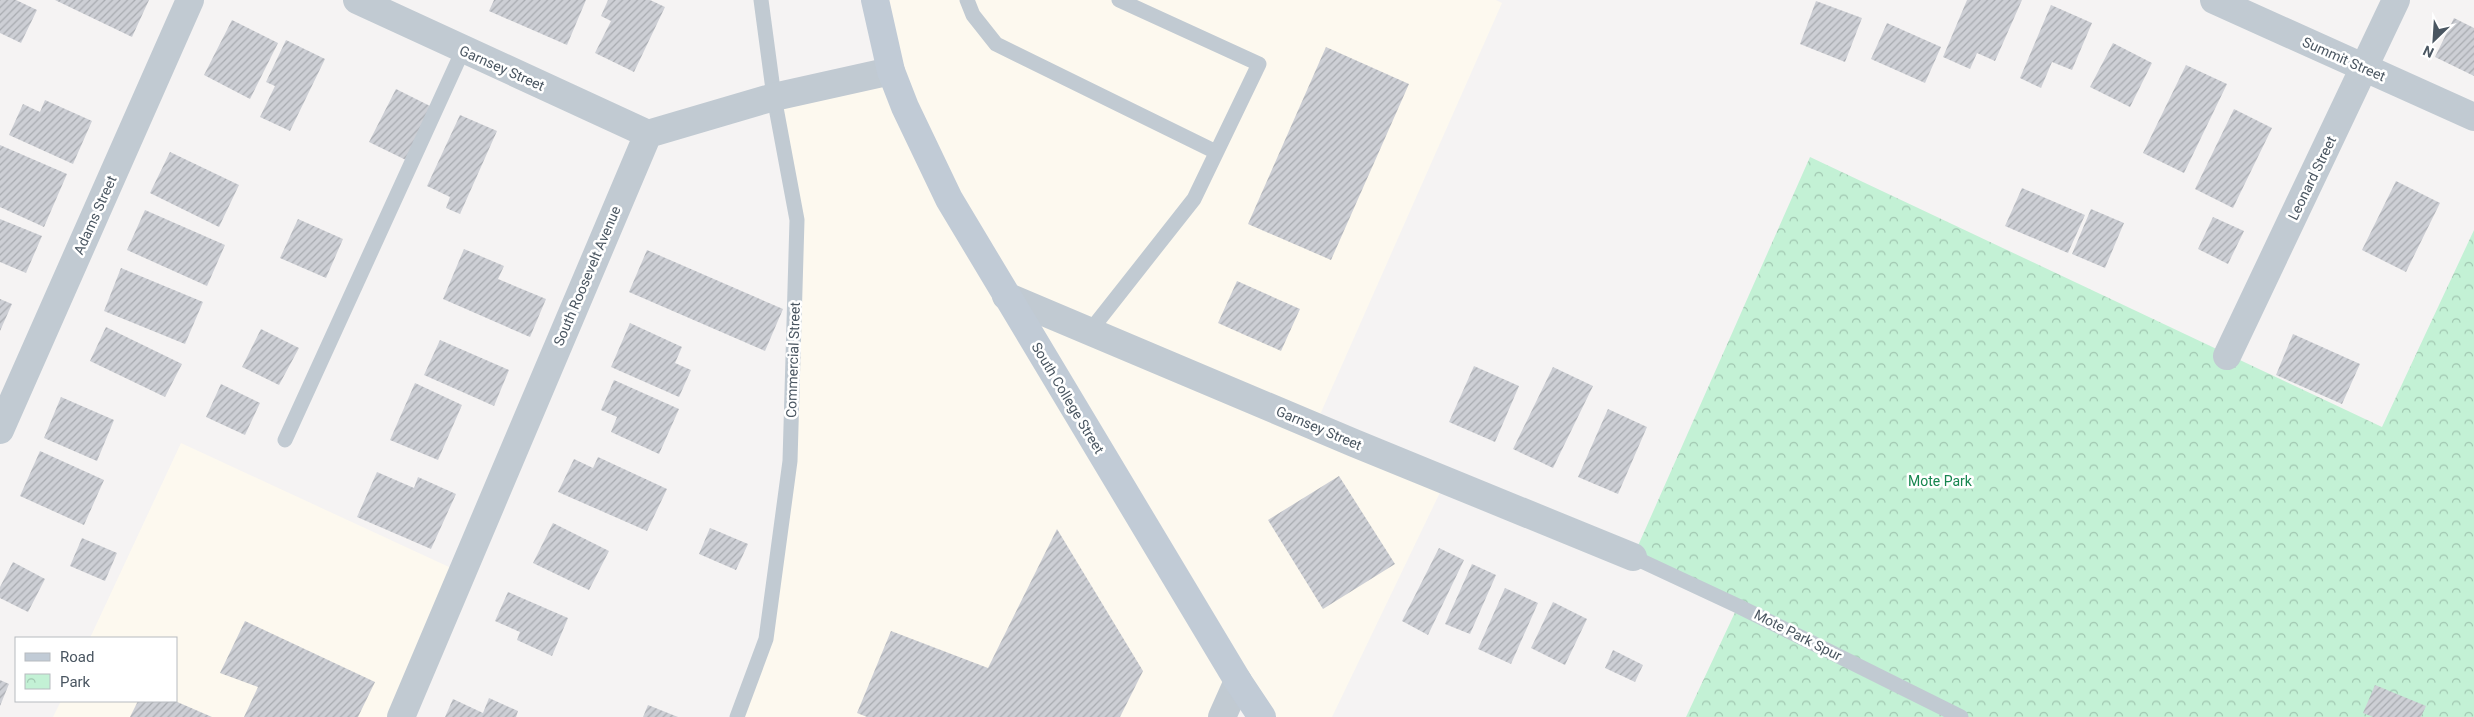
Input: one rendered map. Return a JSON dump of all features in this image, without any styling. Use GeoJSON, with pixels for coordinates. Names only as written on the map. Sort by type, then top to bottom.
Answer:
{"type":"FeatureCollection","features":[{"type":"Feature","properties":{"kind":"street","name":"Adams Street"},"geometry":{"type":"LineString","coordinates":[[0,430],[190,0]]}},
{"type":"Feature","properties":{"kind":"street","name":"Garnsey Street"},"geometry":{"type":"LineString","coordinates":[[357,0],[648,134]]}},
{"type":"Feature","properties":{"kind":"street"},"geometry":{"type":"LineString","coordinates":[[648,134],[774,97],[891,71],[875,0]]}},
{"type":"Feature","properties":{"kind":"street","name":"Summit Street"},"geometry":{"type":"LineString","coordinates":[[2214,0],[2474,117]]}},
{"type":"Feature","properties":{"kind":"street","name":"Leonard Street"},"geometry":{"type":"LineString","coordinates":[[2227,356],[2396,0]]}},
{"type":"Feature","properties":{"kind":"street","name":"South College Street"},"geometry":{"type":"LineString","coordinates":[[891,71],[905,108],[948,199],[1238,681],[1262,717]]}},
{"type":"Feature","properties":{"kind":"street","name":"South Roosevelt Avenue"},"geometry":{"type":"LineString","coordinates":[[401,717],[648,134]]}},
{"type":"Feature","properties":{"kind":"street","name":"Garnsey Street"},"geometry":{"type":"LineString","coordinates":[[1006,296],[1354,443],[1633,557]]}},
{"type":"Feature","properties":{"kind":"street"},"geometry":{"type":"LineString","coordinates":[[1222,717],[1238,681]]}},
{"type":"Feature","properties":{"kind":"lane","name":"Commercial Street"},"geometry":{"type":"LineString","coordinates":[[737,717],[766,639],[790,461],[797,220],[774,97],[761,0]]}},
{"type":"Feature","properties":{"kind":"lane"},"geometry":{"type":"LineString","coordinates":[[967,0],[973,14],[996,44],[1216,152]]}},
{"type":"Feature","properties":{"kind":"lane"},"geometry":{"type":"LineString","coordinates":[[1090,331],[1194,198],[1259,64],[1119,0]]}},
{"type":"Feature","properties":{"kind":"lane"},"geometry":{"type":"LineString","coordinates":[[285,440],[463,50]]}},
{"type":"Feature","properties":{"kind":"lane","name":"Mote Park Spur"},"geometry":{"type":"LineString","coordinates":[[1633,557],[1738,606],[1961,717]]}},
{"type":"Feature","properties":{"kind":"shaded area"},"geometry":{"type":"Polygon","coordinates":[[[875,0],[1496,0],[1502,3],[1315,426],[1446,480],[1332,717],[1262,717],[1238,681],[1222,717],[737,717],[766,639],[790,461],[797,220],[774,97],[890,71],[875,0]]]}},
{"type":"Feature","properties":{"kind":"shaded area"},"geometry":{"type":"Polygon","coordinates":[[[181,443],[462,573],[401,717],[53,717],[60,702],[178,702],[178,637],[90,637],[181,443]]]}},
{"type":"Feature","properties":{"kind":"green space","name":"Mote Park"},"geometry":{"type":"Polygon","coordinates":[[[1810,157],[2382,427],[2474,230],[2474,717],[1686,717],[1738,606],[1633,557],[1810,157]]]}},
{"type":"Feature","properties":{"kind":"building"},"geometry":{"type":"Polygon","coordinates":[[[0,0],[16,0],[37,10],[21,43],[0,33],[0,0]]]}},
{"type":"Feature","properties":{"kind":"building"},"geometry":{"type":"Polygon","coordinates":[[[55,0],[149,0],[132,37],[55,0]]]}},
{"type":"Feature","properties":{"kind":"building"},"geometry":{"type":"Polygon","coordinates":[[[494,0],[586,0],[567,45],[489,11],[494,0]]]}},
{"type":"Feature","properties":{"kind":"building"},"geometry":{"type":"Polygon","coordinates":[[[608,0],[650,0],[665,7],[634,72],[595,53],[611,21],[601,16],[608,0]]]}},
{"type":"Feature","properties":{"kind":"building"},"geometry":{"type":"Polygon","coordinates":[[[1967,0],[2022,0],[1995,61],[1977,53],[1970,69],[1943,57],[1967,0]]]}},
{"type":"Feature","properties":{"kind":"building"},"geometry":{"type":"Polygon","coordinates":[[[1816,1],[1862,18],[1845,62],[1800,44],[1816,1]]]}},
{"type":"Feature","properties":{"kind":"building"},"geometry":{"type":"Polygon","coordinates":[[[2051,5],[2092,23],[2072,70],[2052,62],[2041,88],[2020,78],[2051,5]]]}},
{"type":"Feature","properties":{"kind":"building"},"geometry":{"type":"Polygon","coordinates":[[[2454,18],[2474,28],[2474,76],[2435,57],[2454,18]]]}},
{"type":"Feature","properties":{"kind":"building"},"geometry":{"type":"Polygon","coordinates":[[[232,20],[278,43],[250,99],[204,75],[232,20]]]}},
{"type":"Feature","properties":{"kind":"building"},"geometry":{"type":"Polygon","coordinates":[[[1887,23],[1941,47],[1925,83],[1871,59],[1887,23]]]}},
{"type":"Feature","properties":{"kind":"building"},"geometry":{"type":"Polygon","coordinates":[[[286,40],[325,59],[290,131],[260,117],[275,86],[266,82],[286,40]]]}},
{"type":"Feature","properties":{"kind":"building"},"geometry":{"type":"Polygon","coordinates":[[[2113,43],[2152,63],[2130,107],[2090,87],[2113,43]]]}},
{"type":"Feature","properties":{"kind":"building"},"geometry":{"type":"Polygon","coordinates":[[[1326,47],[1409,84],[1331,260],[1248,224],[1326,47]]]}},
{"type":"Feature","properties":{"kind":"building"},"geometry":{"type":"Polygon","coordinates":[[[2186,65],[2227,84],[2184,173],[2143,153],[2186,65]]]}},
{"type":"Feature","properties":{"kind":"building"},"geometry":{"type":"Polygon","coordinates":[[[396,89],[434,108],[408,161],[369,142],[396,89]]]}},
{"type":"Feature","properties":{"kind":"building"},"geometry":{"type":"Polygon","coordinates":[[[45,100],[92,121],[73,164],[9,135],[23,104],[40,112],[45,100]]]}},
{"type":"Feature","properties":{"kind":"building"},"geometry":{"type":"Polygon","coordinates":[[[2234,109],[2272,128],[2233,208],[2195,189],[2234,109]]]}},
{"type":"Feature","properties":{"kind":"building"},"geometry":{"type":"Polygon","coordinates":[[[460,115],[497,131],[460,214],[446,208],[450,197],[427,186],[460,115]]]}},
{"type":"Feature","properties":{"kind":"building"},"geometry":{"type":"Polygon","coordinates":[[[0,145],[67,174],[44,227],[0,207],[0,145]]]}},
{"type":"Feature","properties":{"kind":"building"},"geometry":{"type":"Polygon","coordinates":[[[170,152],[239,185],[219,227],[150,193],[170,152]]]}},
{"type":"Feature","properties":{"kind":"building"},"geometry":{"type":"Polygon","coordinates":[[[2396,181],[2440,203],[2406,272],[2362,250],[2396,181]]]}},
{"type":"Feature","properties":{"kind":"building"},"geometry":{"type":"Polygon","coordinates":[[[2022,188],[2085,215],[2068,253],[2005,226],[2022,188]]]}},
{"type":"Feature","properties":{"kind":"building"},"geometry":{"type":"Polygon","coordinates":[[[2091,209],[2124,223],[2105,268],[2072,254],[2091,209]]]}},
{"type":"Feature","properties":{"kind":"building"},"geometry":{"type":"Polygon","coordinates":[[[145,210],[225,245],[207,286],[127,250],[145,210]]]}},
{"type":"Feature","properties":{"kind":"building"},"geometry":{"type":"Polygon","coordinates":[[[2213,217],[2244,231],[2228,264],[2198,249],[2213,217]]]}},
{"type":"Feature","properties":{"kind":"building"},"geometry":{"type":"Polygon","coordinates":[[[0,219],[42,236],[26,273],[0,262],[0,219]]]}},
{"type":"Feature","properties":{"kind":"building"},"geometry":{"type":"Polygon","coordinates":[[[298,219],[343,239],[326,278],[280,258],[298,219]]]}},
{"type":"Feature","properties":{"kind":"building"},"geometry":{"type":"Polygon","coordinates":[[[464,249],[504,266],[498,279],[546,299],[530,337],[443,299],[464,249]]]}},
{"type":"Feature","properties":{"kind":"building"},"geometry":{"type":"Polygon","coordinates":[[[647,250],[783,309],[765,351],[629,292],[647,250]]]}},
{"type":"Feature","properties":{"kind":"building"},"geometry":{"type":"Polygon","coordinates":[[[121,268],[203,302],[185,344],[104,311],[121,268]]]}},
{"type":"Feature","properties":{"kind":"building"},"geometry":{"type":"Polygon","coordinates":[[[1237,281],[1300,309],[1281,351],[1218,323],[1237,281]]]}},
{"type":"Feature","properties":{"kind":"building"},"geometry":{"type":"Polygon","coordinates":[[[0,299],[12,304],[0,331],[0,299]]]}},
{"type":"Feature","properties":{"kind":"building"},"geometry":{"type":"Polygon","coordinates":[[[630,323],[682,347],[675,363],[691,370],[679,397],[611,367],[630,323]]]}},
{"type":"Feature","properties":{"kind":"building"},"geometry":{"type":"Polygon","coordinates":[[[106,327],[182,364],[165,397],[90,361],[106,327]]]}},
{"type":"Feature","properties":{"kind":"building"},"geometry":{"type":"Polygon","coordinates":[[[261,329],[299,348],[279,385],[242,367],[261,329]]]}},
{"type":"Feature","properties":{"kind":"building"},"geometry":{"type":"Polygon","coordinates":[[[2293,334],[2360,364],[2342,404],[2276,375],[2293,334]]]}},
{"type":"Feature","properties":{"kind":"building"},"geometry":{"type":"Polygon","coordinates":[[[440,340],[509,370],[494,406],[424,375],[440,340]]]}},
{"type":"Feature","properties":{"kind":"building"},"geometry":{"type":"Polygon","coordinates":[[[1474,366],[1519,386],[1495,442],[1449,422],[1474,366]]]}},
{"type":"Feature","properties":{"kind":"building"},"geometry":{"type":"Polygon","coordinates":[[[1553,367],[1593,386],[1553,468],[1513,449],[1553,367]]]}},
{"type":"Feature","properties":{"kind":"building"},"geometry":{"type":"Polygon","coordinates":[[[614,380],[679,409],[659,454],[611,432],[617,417],[601,410],[614,380]]]}},
{"type":"Feature","properties":{"kind":"building"},"geometry":{"type":"Polygon","coordinates":[[[415,383],[462,405],[438,460],[390,440],[415,383]]]}},
{"type":"Feature","properties":{"kind":"building"},"geometry":{"type":"Polygon","coordinates":[[[221,384],[260,403],[245,435],[206,417],[221,384]]]}},
{"type":"Feature","properties":{"kind":"building"},"geometry":{"type":"Polygon","coordinates":[[[61,397],[114,420],[97,461],[44,438],[61,397]]]}},
{"type":"Feature","properties":{"kind":"building"},"geometry":{"type":"Polygon","coordinates":[[[1608,409],[1647,427],[1618,494],[1578,477],[1608,409]]]}},
{"type":"Feature","properties":{"kind":"building"},"geometry":{"type":"Polygon","coordinates":[[[40,451],[104,480],[84,525],[20,496],[40,451]]]}},
{"type":"Feature","properties":{"kind":"building"},"geometry":{"type":"Polygon","coordinates":[[[598,457],[667,489],[647,531],[558,492],[574,459],[593,468],[598,457]]]}},
{"type":"Feature","properties":{"kind":"building"},"geometry":{"type":"Polygon","coordinates":[[[377,472],[414,488],[418,477],[456,494],[431,549],[357,517],[377,472]]]}},
{"type":"Feature","properties":{"kind":"building"},"geometry":{"type":"Polygon","coordinates":[[[1339,476],[1395,564],[1323,609],[1268,520],[1339,476]]]}},
{"type":"Feature","properties":{"kind":"building"},"geometry":{"type":"Polygon","coordinates":[[[553,523],[609,551],[589,590],[533,563],[553,523]]]}},
{"type":"Feature","properties":{"kind":"building"},"geometry":{"type":"Polygon","coordinates":[[[710,528],[748,544],[736,570],[699,554],[710,528]]]}},
{"type":"Feature","properties":{"kind":"building"},"geometry":{"type":"Polygon","coordinates":[[[1057,529],[1143,671],[1120,717],[867,717],[857,713],[891,631],[988,668],[1057,529]]]}},
{"type":"Feature","properties":{"kind":"building"},"geometry":{"type":"Polygon","coordinates":[[[82,538],[117,553],[105,581],[70,566],[82,538]]]}},
{"type":"Feature","properties":{"kind":"building"},"geometry":{"type":"Polygon","coordinates":[[[1439,548],[1464,560],[1428,635],[1402,621],[1439,548]]]}},
{"type":"Feature","properties":{"kind":"building"},"geometry":{"type":"Polygon","coordinates":[[[13,562],[45,579],[28,612],[0,598],[0,587],[13,562]]]}},
{"type":"Feature","properties":{"kind":"building"},"geometry":{"type":"Polygon","coordinates":[[[1472,564],[1496,575],[1470,634],[1445,624],[1472,564]]]}},
{"type":"Feature","properties":{"kind":"building"},"geometry":{"type":"Polygon","coordinates":[[[1505,588],[1538,603],[1511,664],[1478,649],[1505,588]]]}},
{"type":"Feature","properties":{"kind":"building"},"geometry":{"type":"Polygon","coordinates":[[[508,592],[568,618],[552,656],[517,640],[520,632],[495,621],[508,592]]]}},
{"type":"Feature","properties":{"kind":"building"},"geometry":{"type":"Polygon","coordinates":[[[1553,602],[1587,619],[1565,665],[1531,648],[1553,602]]]}},
{"type":"Feature","properties":{"kind":"building"},"geometry":{"type":"Polygon","coordinates":[[[245,621],[375,682],[358,717],[244,717],[258,687],[220,673],[245,621]]]}},
{"type":"Feature","properties":{"kind":"building"},"geometry":{"type":"Polygon","coordinates":[[[1613,650],[1643,665],[1635,682],[1605,668],[1613,650]]]}},
{"type":"Feature","properties":{"kind":"building"},"geometry":{"type":"Polygon","coordinates":[[[0,680],[9,684],[0,706],[0,680]]]}},
{"type":"Feature","properties":{"kind":"building"},"geometry":{"type":"Polygon","coordinates":[[[2375,685],[2426,706],[2421,717],[2373,717],[2363,713],[2375,685]]]}},
{"type":"Feature","properties":{"kind":"building"},"geometry":{"type":"Polygon","coordinates":[[[489,698],[518,711],[516,717],[445,717],[453,699],[483,713],[489,698]]]}},
{"type":"Feature","properties":{"kind":"building"},"geometry":{"type":"Polygon","coordinates":[[[138,702],[177,702],[212,717],[130,717],[138,702]]]}},
{"type":"Feature","properties":{"kind":"building"},"geometry":{"type":"Polygon","coordinates":[[[648,705],[678,717],[643,717],[648,705]]]}}]}
